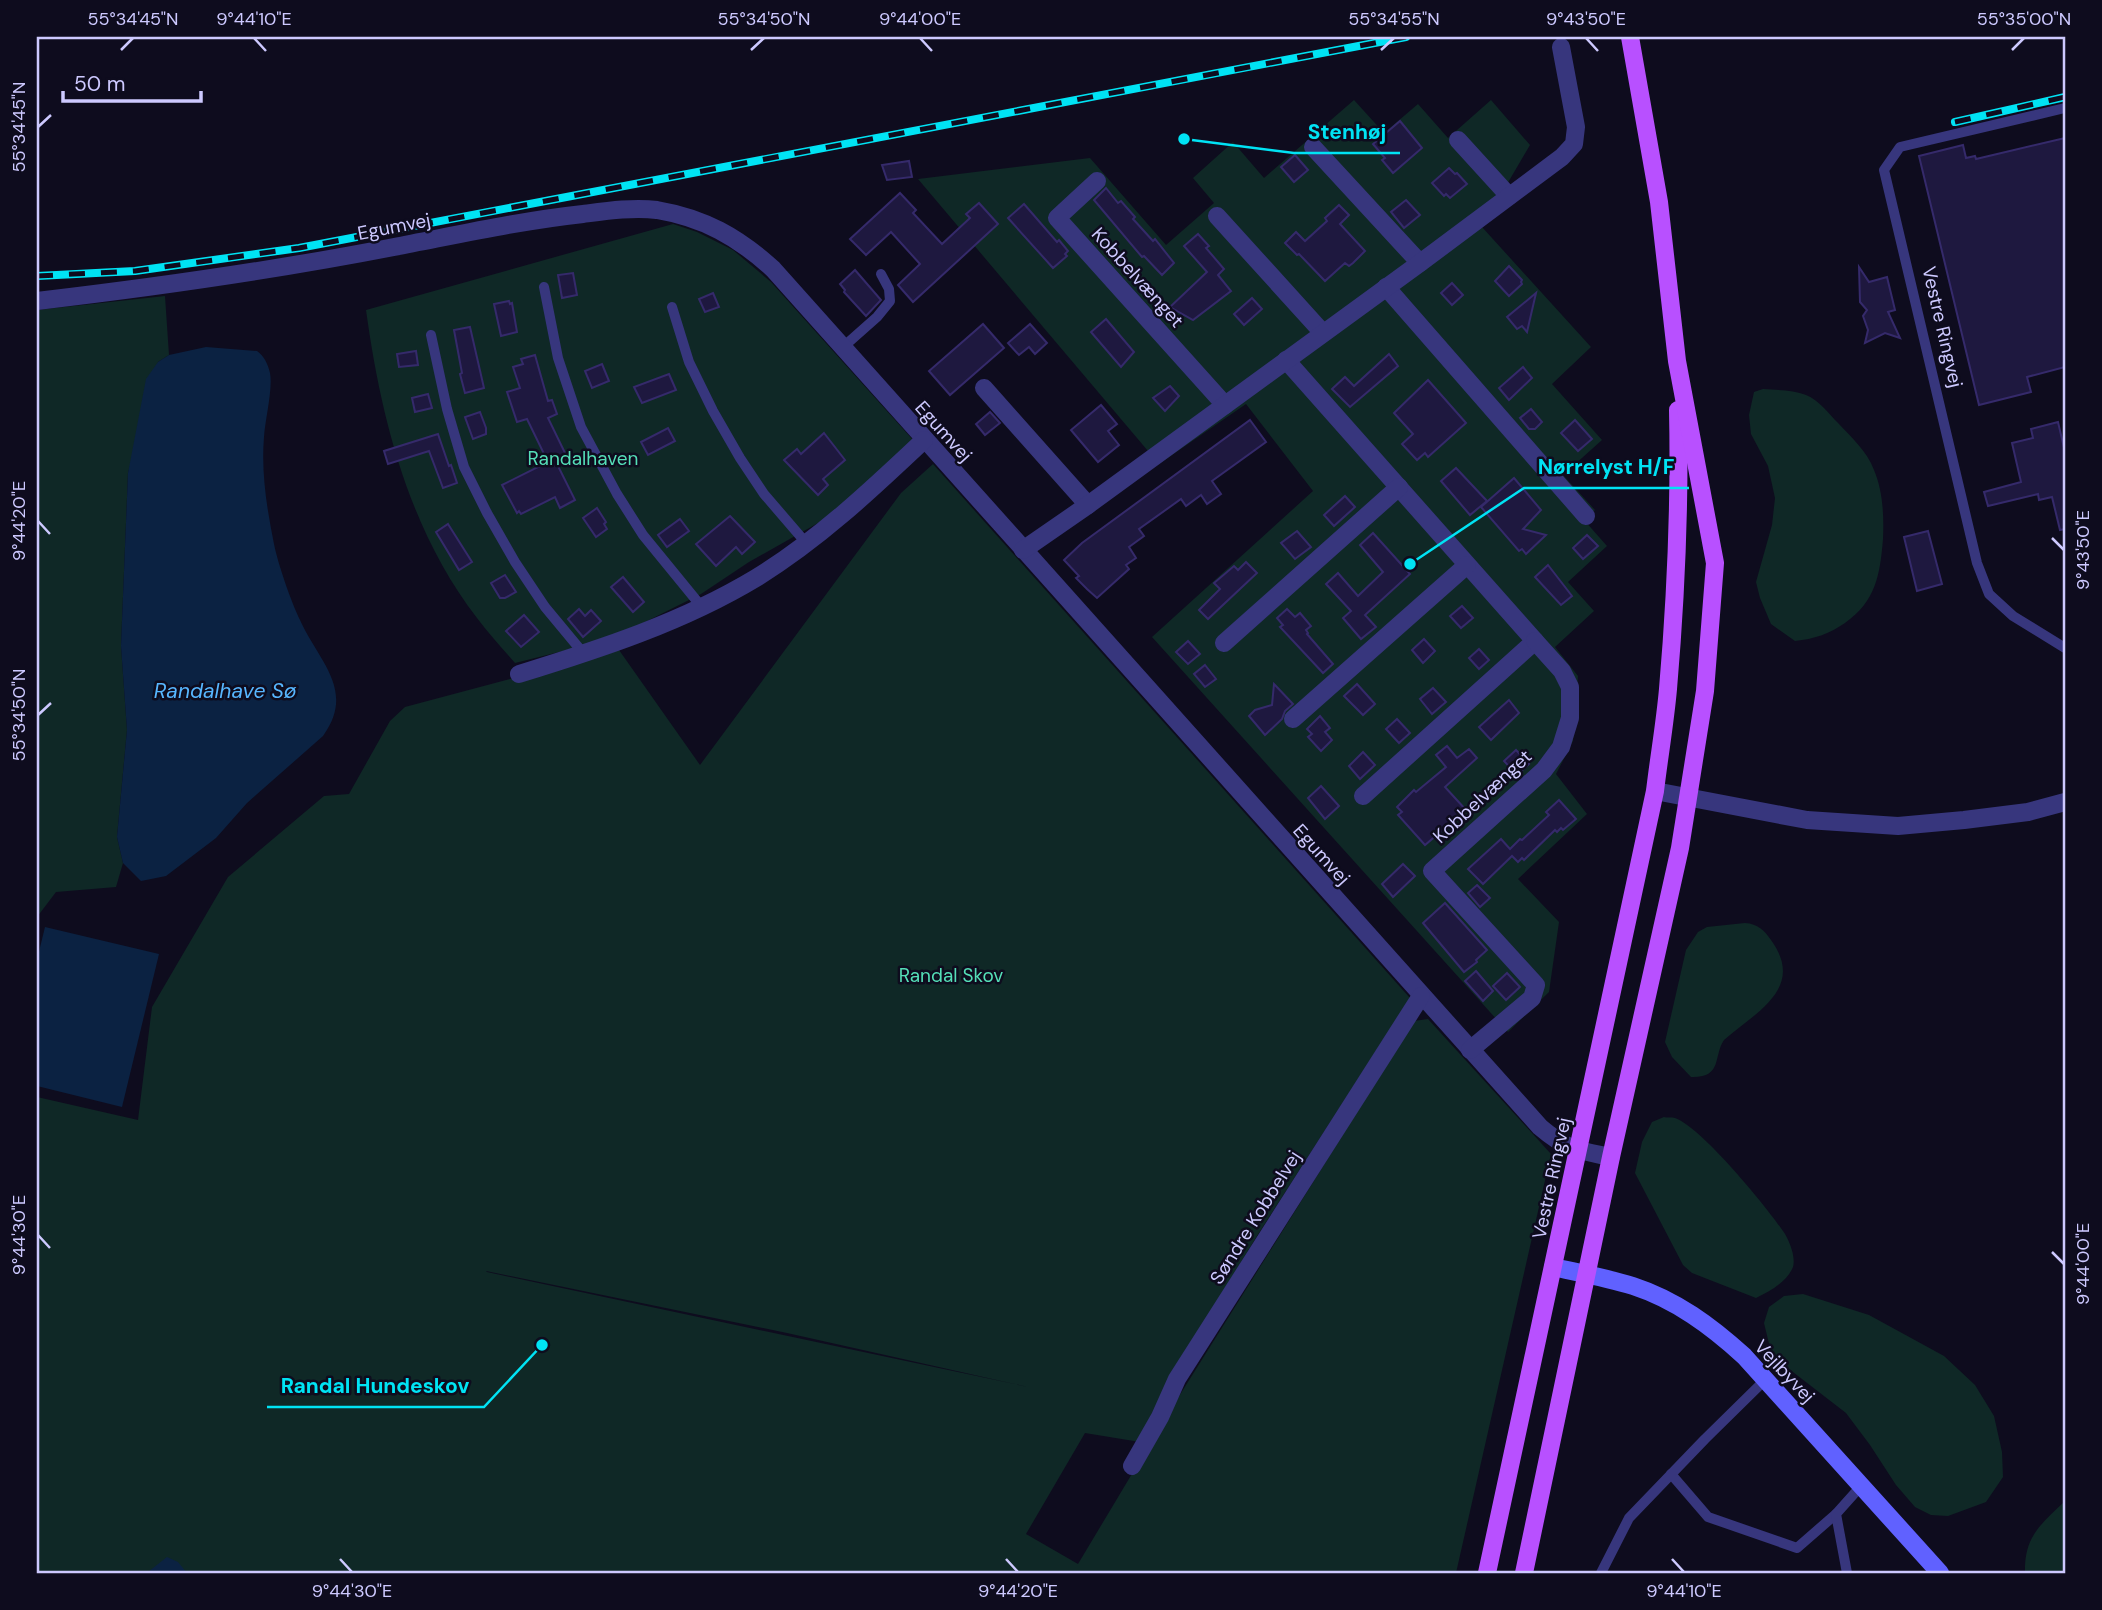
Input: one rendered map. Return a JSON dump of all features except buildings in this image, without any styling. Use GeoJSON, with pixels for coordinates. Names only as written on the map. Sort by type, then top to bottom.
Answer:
{"type":"FeatureCollection","features":[{"type":"Feature","properties":{"kind":"main road","name":"Vestre Ringvej"},"geometry":{"type":"LineString","coordinates":[[1524,1573],[1690,797],[1705,691],[1715,564],[1677,360],[1659,202],[1630,37]]}},
{"type":"Feature","properties":{"kind":"main road","name":"Vestre Ringvej"},"geometry":{"type":"LineString","coordinates":[[1487,1573],[1655,791],[1668,692],[1677,547],[1677,360]]}},
{"type":"Feature","properties":{"kind":"street"},"geometry":{"type":"LineString","coordinates":[[1023,550],[1420,263],[1562,156],[1574,144],[1576,127],[1560,42]]}},
{"type":"Feature","properties":{"kind":"street"},"geometry":{"type":"LineString","coordinates":[[1458,140],[1509,196]]}},
{"type":"Feature","properties":{"kind":"street"},"geometry":{"type":"LineString","coordinates":[[1313,147],[1420,263]]}},
{"type":"Feature","properties":{"kind":"street","name":"Kobbelvænget"},"geometry":{"type":"LineString","coordinates":[[1097,181],[1057,218],[1225,405]]}},
{"type":"Feature","properties":{"kind":"street","name":"Egumvej"},"geometry":{"type":"LineString","coordinates":[[37,301],[129,290],[301,263],[544,218],[605,211],[654,210],[692,218],[725,232],[754,251],[773,269],[1540,1127],[1557,1141],[1579,1151],[1611,1157]]}},
{"type":"Feature","properties":{"kind":"street"},"geometry":{"type":"LineString","coordinates":[[1217,216],[1323,333]]}},
{"type":"Feature","properties":{"kind":"street"},"geometry":{"type":"LineString","coordinates":[[1386,287],[1586,516]]}},
{"type":"Feature","properties":{"kind":"street","name":"Kobbelvænget"},"geometry":{"type":"LineString","coordinates":[[1286,360],[1562,671],[1570,687],[1570,718],[1561,747],[1544,770],[1432,871],[1536,985],[1532,998],[1470,1050]]}},
{"type":"Feature","properties":{"kind":"street"},"geometry":{"type":"LineString","coordinates":[[984,388],[1088,505]]}},
{"type":"Feature","properties":{"kind":"street"},"geometry":{"type":"LineString","coordinates":[[519,674],[639,634],[755,579],[807,544],[857,504],[924,440]]}},
{"type":"Feature","properties":{"kind":"street"},"geometry":{"type":"LineString","coordinates":[[1224,643],[1399,487]]}},
{"type":"Feature","properties":{"kind":"street"},"geometry":{"type":"LineString","coordinates":[[1293,719],[1467,565]]}},
{"type":"Feature","properties":{"kind":"street"},"geometry":{"type":"LineString","coordinates":[[1363,796],[1535,641]]}},
{"type":"Feature","properties":{"kind":"street"},"geometry":{"type":"LineString","coordinates":[[1655,791],[1807,820],[1898,826],[2028,812],[2065,802]]}},
{"type":"Feature","properties":{"kind":"street","name":"Søndre Kobbelvej"},"geometry":{"type":"LineString","coordinates":[[1132,1466],[1160,1417],[1177,1379],[1421,996]]}},
{"type":"Feature","properties":{"kind":"street","name":"Vejlbyvej"},"geometry":{"type":"LineString","coordinates":[[1553,1267],[1636,1287],[1694,1315],[1720,1334],[1940,1573]]}},
{"type":"Feature","properties":{"kind":"lane","name":"Vestre Ringvej"},"geometry":{"type":"LineString","coordinates":[[2065,108],[1899,147],[1884,170],[1977,563],[1989,594],[2013,616],[2065,648]]}},
{"type":"Feature","properties":{"kind":"lane"},"geometry":{"type":"LineString","coordinates":[[842,348],[877,317],[890,301],[889,289],[880,274]]}},
{"type":"Feature","properties":{"kind":"lane"},"geometry":{"type":"LineString","coordinates":[[544,287],[558,358],[581,427],[617,494],[643,535],[701,606]]}},
{"type":"Feature","properties":{"kind":"lane"},"geometry":{"type":"LineString","coordinates":[[672,307],[689,362],[720,423],[764,494],[807,544]]}},
{"type":"Feature","properties":{"kind":"lane"},"geometry":{"type":"LineString","coordinates":[[431,335],[447,409],[464,467],[515,562],[545,607],[584,654]]}},
{"type":"Feature","properties":{"kind":"lane"},"geometry":{"type":"LineString","coordinates":[[1601,1573],[1629,1518],[1765,1380]]}},
{"type":"Feature","properties":{"kind":"lane"},"geometry":{"type":"LineString","coordinates":[[1671,1474],[1709,1517],[1797,1548],[1836,1514],[1861,1486]]}},
{"type":"Feature","properties":{"kind":"lane"},"geometry":{"type":"LineString","coordinates":[[1836,1514],[1847,1573]]}},
{"type":"Feature","properties":{"kind":"green space"},"geometry":{"type":"Polygon","coordinates":[[[1354,100],[1384,133],[1418,104],[1448,138],[1491,100],[1530,145],[1482,227],[1591,347],[1552,384],[1602,440],[1563,475],[1595,510],[1584,520],[1607,546],[1568,582],[1594,611],[1555,647],[1578,676],[1573,741],[1556,774],[1587,814],[1518,879],[1559,922],[1549,992],[1508,1032],[1152,637],[1313,491],[1246,404],[1159,464],[918,179],[1090,158],[1166,245],[1214,203],[1193,178],[1233,142],[1264,178],[1354,100]]]}},
{"type":"Feature","properties":{"kind":"green space","name":"Randalhaven"},"geometry":{"type":"Polygon","coordinates":[[[673,224],[697,232],[733,250],[771,282],[913,440],[848,506],[749,562],[701,594],[641,624],[583,646],[515,663],[453,584],[416,511],[402,472],[380,392],[366,310],[673,224]]]}},
{"type":"Feature","properties":{"kind":"green space"},"geometry":{"type":"Polygon","coordinates":[[[165,296],[169,355],[158,362],[128,473],[121,646],[127,730],[117,837],[123,863],[116,887],[56,892],[37,917],[37,310],[165,296]]]}},
{"type":"Feature","properties":{"kind":"green space"},"geometry":{"type":"Polygon","coordinates":[[[1763,389],[1801,393],[1819,404],[1867,457],[1877,478],[1881,495],[1882,552],[1878,576],[1870,596],[1864,606],[1845,623],[1827,633],[1795,641],[1771,624],[1756,582],[1772,525],[1775,498],[1768,466],[1751,434],[1749,415],[1754,392],[1763,389]]]}},
{"type":"Feature","properties":{"kind":"green space","name":"Randal Skov"},"geometry":{"type":"Polygon","coordinates":[[[933,464],[1410,998],[1180,1361],[1140,1442],[1085,1433],[1026,1534],[1078,1564],[1166,1417],[1414,1021],[1428,1019],[1551,1154],[1456,1573],[37,1573],[37,1097],[138,1120],[152,1007],[228,877],[324,796],[349,794],[390,721],[405,707],[619,650],[700,765],[901,493],[933,464]],[[486,1271],[1028,1387],[787,1333],[486,1271]]]}},
{"type":"Feature","properties":{"kind":"green space"},"geometry":{"type":"Polygon","coordinates":[[[1745,923],[1760,928],[1771,940],[1780,957],[1783,972],[1780,985],[1773,998],[1762,1009],[1724,1040],[1713,1070],[1708,1074],[1691,1077],[1672,1057],[1665,1042],[1686,950],[1698,932],[1707,927],[1745,923]]]}},
{"type":"Feature","properties":{"kind":"green space"},"geometry":{"type":"Polygon","coordinates":[[[1664,1117],[1675,1118],[1686,1124],[1716,1151],[1785,1234],[1790,1243],[1794,1263],[1787,1277],[1772,1290],[1756,1298],[1692,1273],[1683,1265],[1635,1173],[1642,1142],[1652,1122],[1664,1117]]]}},
{"type":"Feature","properties":{"kind":"green space"},"geometry":{"type":"Polygon","coordinates":[[[1803,1294],[1869,1315],[1944,1356],[1975,1385],[1994,1416],[2002,1452],[2003,1477],[1986,1502],[1948,1516],[1931,1515],[1915,1507],[1896,1485],[1846,1413],[1772,1356],[1764,1323],[1769,1307],[1784,1296],[1803,1294]]]}},
{"type":"Feature","properties":{"kind":"green space"},"geometry":{"type":"Polygon","coordinates":[[[2065,1501],[2065,1573],[2025,1573],[2027,1550],[2035,1532],[2065,1501]]]}},
{"type":"Feature","properties":{"kind":"water","name":"Randalhave Sø"},"geometry":{"type":"Polygon","coordinates":[[[206,347],[257,351],[268,366],[270,387],[263,464],[274,544],[296,612],[331,676],[336,704],[332,720],[323,736],[247,803],[216,838],[166,876],[141,881],[123,863],[117,837],[127,730],[121,646],[128,473],[146,379],[158,362],[169,355],[206,347]]]}},
{"type":"Feature","properties":{"kind":"water"},"geometry":{"type":"Polygon","coordinates":[[[45,927],[159,954],[122,1107],[37,1086],[37,960],[45,927]]]}},
{"type":"Feature","properties":{"kind":"water"},"geometry":{"type":"Polygon","coordinates":[[[167,1557],[178,1562],[187,1573],[130,1573],[148,1572],[167,1557]]]}},
{"type":"Feature","properties":{"kind":"railway"},"geometry":{"type":"LineString","coordinates":[[37,276],[135,271],[299,248],[1406,37]]}},
{"type":"Feature","properties":{"kind":"railway"},"geometry":{"type":"LineString","coordinates":[[1955,122],[2065,97]]}},
{"type":"Feature","properties":{"kind":"place","name":"Stenhøj"},"geometry":{"type":"Point","coordinates":[1184,139]}},
{"type":"Feature","properties":{"kind":"place","name":"Nørrelyst H/F"},"geometry":{"type":"Point","coordinates":[1410,564]}},
{"type":"Feature","properties":{"kind":"place","name":"Randal Hundeskov"},"geometry":{"type":"Point","coordinates":[542,1345]}}]}
